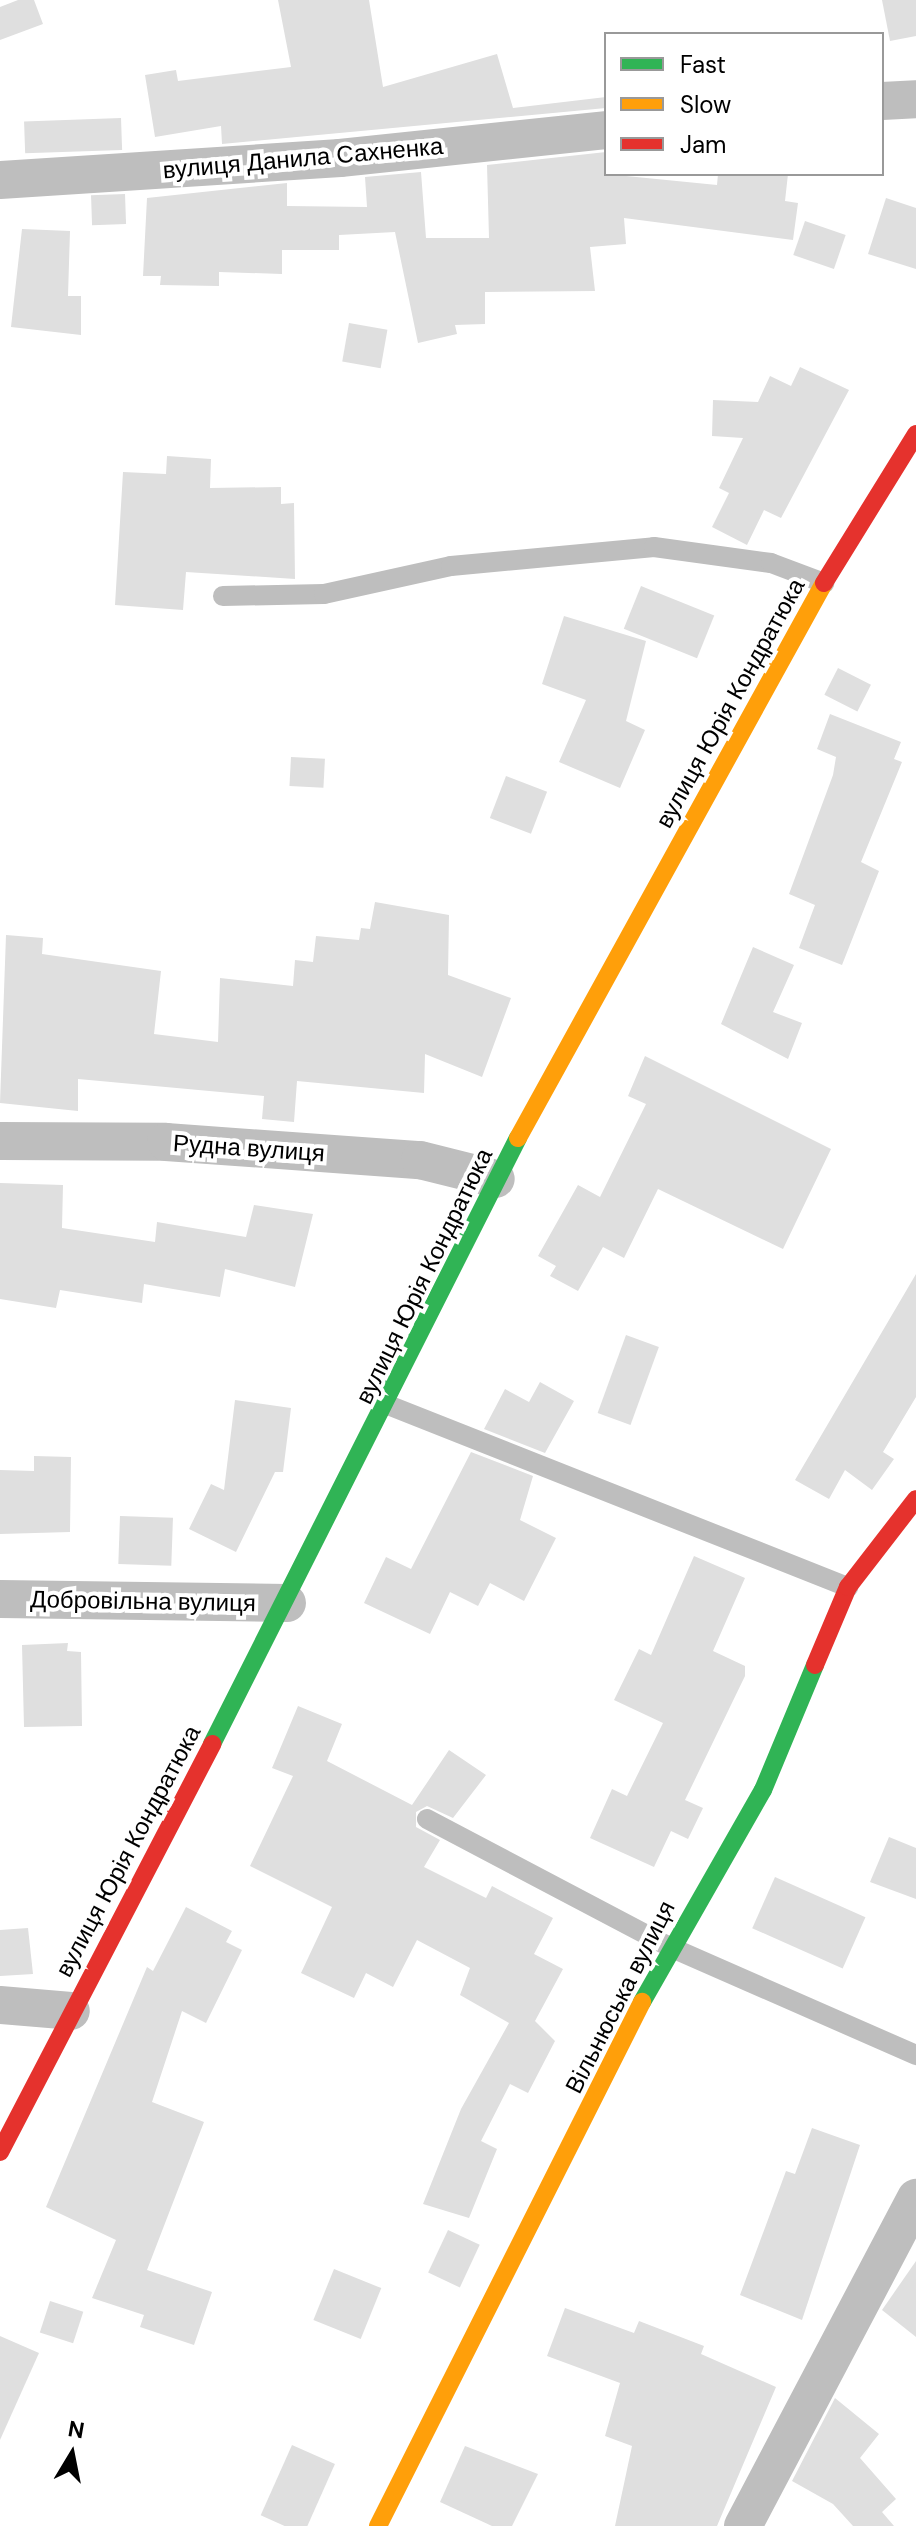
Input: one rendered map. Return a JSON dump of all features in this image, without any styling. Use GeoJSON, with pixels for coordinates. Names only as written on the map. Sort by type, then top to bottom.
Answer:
{"type":"FeatureCollection","features":[{"type":"Feature","properties":{"kind":"street"},"geometry":{"type":"LineString","coordinates":[[884,101],[916,99]]}},
{"type":"Feature","properties":{"kind":"street","name":"вулиця Данила Сахненка"},"geometry":{"type":"LineString","coordinates":[[0,180],[340,158],[604,130]]}},
{"type":"Feature","properties":{"kind":"street","name":"вулиця Юрія Кондратюка"},"geometry":{"type":"LineString","coordinates":[[0,2152],[388,1405],[496,1179],[824,583],[916,434]]}},
{"type":"Feature","properties":{"kind":"street","name":"Рудна вулиця"},"geometry":{"type":"LineString","coordinates":[[0,1141],[166,1142],[420,1160],[496,1179]]}},
{"type":"Feature","properties":{"kind":"street","name":"Вільнюська вулиця"},"geometry":{"type":"LineString","coordinates":[[378,2526],[670,1947],[763,1790],[848,1587],[916,1499]]}},
{"type":"Feature","properties":{"kind":"street","name":"Добровільна вулиця"},"geometry":{"type":"LineString","coordinates":[[0,1599],[287,1603]]}},
{"type":"Feature","properties":{"kind":"street"},"geometry":{"type":"LineString","coordinates":[[0,2005],[71,2011]]}},
{"type":"Feature","properties":{"kind":"street"},"geometry":{"type":"LineString","coordinates":[[743,2526],[916,2198]]}},
{"type":"Feature","properties":{"kind":"lane"},"geometry":{"type":"LineString","coordinates":[[223,596],[324,594],[451,566],[654,547],[771,563],[824,583]]}},
{"type":"Feature","properties":{"kind":"lane"},"geometry":{"type":"LineString","coordinates":[[388,1405],[848,1587]]}},
{"type":"Feature","properties":{"kind":"lane"},"geometry":{"type":"LineString","coordinates":[[427,1819],[670,1947],[916,2055]]}},
{"type":"Feature","properties":{"kind":"building"},"geometry":{"type":"Polygon","coordinates":[[[18,0],[34,0],[43,24],[0,40],[0,7],[18,0]]]}},
{"type":"Feature","properties":{"kind":"building"},"geometry":{"type":"Polygon","coordinates":[[[278,0],[369,0],[383,87],[497,54],[513,108],[604,97],[604,108],[222,144],[221,126],[155,137],[145,75],[176,70],[178,81],[291,67],[278,0]]]}},
{"type":"Feature","properties":{"kind":"building"},"geometry":{"type":"Polygon","coordinates":[[[882,0],[916,0],[916,36],[890,41],[882,0]]]}},
{"type":"Feature","properties":{"kind":"building"},"geometry":{"type":"Polygon","coordinates":[[[121,118],[122,150],[25,153],[24,121],[121,118]]]}},
{"type":"Feature","properties":{"kind":"building"},"geometry":{"type":"Polygon","coordinates":[[[604,152],[604,176],[717,185],[718,176],[788,176],[785,201],[798,203],[793,240],[624,218],[626,244],[590,247],[595,291],[485,292],[485,324],[455,325],[457,334],[418,343],[395,232],[339,235],[339,250],[282,250],[282,274],[219,272],[219,286],[160,285],[161,276],[143,276],[147,198],[287,183],[287,206],[367,207],[365,177],[421,172],[426,238],[489,238],[487,165],[604,152]]]}},
{"type":"Feature","properties":{"kind":"building"},"geometry":{"type":"Polygon","coordinates":[[[125,194],[126,224],[92,225],[91,195],[125,194]]]}},
{"type":"Feature","properties":{"kind":"building"},"geometry":{"type":"Polygon","coordinates":[[[886,198],[916,208],[916,269],[868,254],[886,198]]]}},
{"type":"Feature","properties":{"kind":"building"},"geometry":{"type":"Polygon","coordinates":[[[805,221],[846,235],[834,269],[793,255],[805,221]]]}},
{"type":"Feature","properties":{"kind":"building"},"geometry":{"type":"Polygon","coordinates":[[[22,229],[70,231],[68,296],[81,296],[81,335],[11,327],[22,229]]]}},
{"type":"Feature","properties":{"kind":"building"},"geometry":{"type":"Polygon","coordinates":[[[349,323],[387,330],[381,368],[342,361],[349,323]]]}},
{"type":"Feature","properties":{"kind":"building"},"geometry":{"type":"Polygon","coordinates":[[[800,367],[849,390],[781,518],[764,510],[747,545],[712,527],[729,493],[719,488],[743,438],[712,436],[713,400],[758,402],[770,376],[791,386],[800,367]]]}},
{"type":"Feature","properties":{"kind":"building"},"geometry":{"type":"Polygon","coordinates":[[[167,456],[211,459],[210,488],[281,487],[281,504],[294,503],[295,579],[186,572],[183,610],[115,605],[123,472],[166,474],[167,456]]]}},
{"type":"Feature","properties":{"kind":"building"},"geometry":{"type":"Polygon","coordinates":[[[641,586],[714,616],[697,658],[624,629],[641,586]]]}},
{"type":"Feature","properties":{"kind":"building"},"geometry":{"type":"Polygon","coordinates":[[[564,616],[646,641],[626,721],[645,730],[620,788],[559,762],[586,700],[542,684],[564,616]]]}},
{"type":"Feature","properties":{"kind":"building"},"geometry":{"type":"Polygon","coordinates":[[[838,668],[871,685],[857,712],[824,695],[838,668]]]}},
{"type":"Feature","properties":{"kind":"building"},"geometry":{"type":"Polygon","coordinates":[[[830,714],[901,742],[894,759],[902,762],[861,862],[879,871],[842,965],[799,948],[815,905],[789,894],[833,775],[836,757],[817,749],[830,714]]]}},
{"type":"Feature","properties":{"kind":"building"},"geometry":{"type":"Polygon","coordinates":[[[291,757],[325,759],[323,788],[289,786],[291,757]]]}},
{"type":"Feature","properties":{"kind":"building"},"geometry":{"type":"Polygon","coordinates":[[[506,776],[547,792],[531,834],[490,818],[506,776]]]}},
{"type":"Feature","properties":{"kind":"building"},"geometry":{"type":"Polygon","coordinates":[[[375,902],[449,915],[448,975],[511,998],[482,1077],[425,1054],[424,1093],[297,1081],[294,1122],[262,1119],[264,1096],[78,1079],[78,1111],[0,1103],[6,935],[43,938],[42,954],[161,971],[154,1034],[218,1042],[220,978],[293,986],[295,960],[313,962],[316,936],[359,940],[361,928],[370,929],[375,902]]]}},
{"type":"Feature","properties":{"kind":"building"},"geometry":{"type":"Polygon","coordinates":[[[753,947],[794,965],[773,1012],[802,1023],[788,1059],[721,1024],[753,947]]]}},
{"type":"Feature","properties":{"kind":"building"},"geometry":{"type":"Polygon","coordinates":[[[645,1056],[831,1149],[783,1249],[658,1189],[624,1258],[603,1247],[578,1291],[550,1276],[556,1266],[538,1256],[578,1185],[600,1197],[646,1104],[628,1096],[645,1056]]]}},
{"type":"Feature","properties":{"kind":"building"},"geometry":{"type":"Polygon","coordinates":[[[0,1183],[63,1185],[62,1228],[155,1242],[157,1222],[246,1237],[254,1205],[313,1214],[295,1287],[225,1269],[220,1297],[144,1284],[142,1303],[60,1290],[56,1308],[0,1299],[0,1183]]]}},
{"type":"Feature","properties":{"kind":"building"},"geometry":{"type":"Polygon","coordinates":[[[916,1274],[916,1397],[883,1452],[894,1459],[872,1490],[845,1470],[829,1499],[795,1480],[916,1274]]]}},
{"type":"Feature","properties":{"kind":"building"},"geometry":{"type":"Polygon","coordinates":[[[626,1335],[659,1347],[631,1425],[598,1413],[626,1335]]]}},
{"type":"Feature","properties":{"kind":"building"},"geometry":{"type":"Polygon","coordinates":[[[540,1382],[574,1401],[545,1453],[484,1429],[505,1389],[529,1402],[540,1382]]]}},
{"type":"Feature","properties":{"kind":"building"},"geometry":{"type":"Polygon","coordinates":[[[235,1400],[291,1408],[283,1472],[275,1472],[236,1552],[189,1529],[211,1484],[224,1490],[235,1400]]]}},
{"type":"Feature","properties":{"kind":"building"},"geometry":{"type":"Polygon","coordinates":[[[471,1452],[533,1476],[520,1520],[556,1538],[524,1601],[490,1583],[478,1606],[450,1592],[430,1634],[364,1603],[386,1557],[411,1569],[471,1452]]]}},
{"type":"Feature","properties":{"kind":"building"},"geometry":{"type":"Polygon","coordinates":[[[34,1456],[71,1457],[70,1532],[0,1534],[0,1470],[34,1471],[34,1456]]]}},
{"type":"Feature","properties":{"kind":"building"},"geometry":{"type":"Polygon","coordinates":[[[120,1516],[173,1518],[171,1566],[118,1564],[120,1516]]]}},
{"type":"Feature","properties":{"kind":"building"},"geometry":{"type":"Polygon","coordinates":[[[694,1556],[745,1578],[713,1651],[745,1666],[745,1676],[685,1800],[703,1808],[688,1839],[671,1831],[654,1867],[590,1838],[612,1789],[627,1796],[663,1723],[614,1700],[639,1649],[651,1655],[694,1556]]]}},
{"type":"Feature","properties":{"kind":"building"},"geometry":{"type":"Polygon","coordinates":[[[68,1643],[67,1651],[81,1652],[82,1726],[24,1727],[22,1645],[68,1643]]]}},
{"type":"Feature","properties":{"kind":"building"},"geometry":{"type":"Polygon","coordinates":[[[298,1706],[342,1724],[327,1761],[412,1805],[449,1750],[486,1775],[453,1818],[427,1806],[416,1812],[416,1827],[440,1840],[424,1867],[486,1898],[492,1886],[553,1918],[534,1954],[563,1969],[535,2021],[555,2041],[528,2093],[510,2084],[481,2141],[497,2149],[469,2218],[423,2204],[461,2109],[509,2023],[460,1995],[470,1968],[417,1940],[393,1987],[366,1973],[354,1998],[301,1973],[332,1907],[250,1866],[293,1776],[272,1768],[298,1706]]]}},
{"type":"Feature","properties":{"kind":"building"},"geometry":{"type":"Polygon","coordinates":[[[889,1837],[916,1848],[916,1899],[870,1882],[889,1837]]]}},
{"type":"Feature","properties":{"kind":"building"},"geometry":{"type":"Polygon","coordinates":[[[775,1877],[865,1917],[843,1968],[752,1928],[775,1877]]]}},
{"type":"Feature","properties":{"kind":"building"},"geometry":{"type":"Polygon","coordinates":[[[186,1907],[232,1931],[226,1942],[242,1950],[206,2023],[182,2011],[152,2102],[204,2122],[147,2270],[212,2292],[194,2345],[140,2327],[144,2315],[92,2298],[116,2240],[46,2207],[147,1967],[153,1971],[186,1907]]]}},
{"type":"Feature","properties":{"kind":"building"},"geometry":{"type":"Polygon","coordinates":[[[28,1928],[33,1974],[0,1976],[0,1930],[28,1928]]]}},
{"type":"Feature","properties":{"kind":"building"},"geometry":{"type":"Polygon","coordinates":[[[812,2128],[860,2145],[802,2320],[740,2295],[786,2171],[795,2174],[812,2128]]]}},
{"type":"Feature","properties":{"kind":"building"},"geometry":{"type":"Polygon","coordinates":[[[448,2230],[480,2245],[460,2287],[428,2273],[448,2230]]]}},
{"type":"Feature","properties":{"kind":"building"},"geometry":{"type":"Polygon","coordinates":[[[916,2261],[916,2337],[882,2310],[916,2261]]]}},
{"type":"Feature","properties":{"kind":"building"},"geometry":{"type":"Polygon","coordinates":[[[334,2269],[381,2288],[361,2339],[313,2320],[334,2269]]]}},
{"type":"Feature","properties":{"kind":"building"},"geometry":{"type":"Polygon","coordinates":[[[50,2301],[83,2312],[73,2343],[40,2332],[50,2301]]]}},
{"type":"Feature","properties":{"kind":"building"},"geometry":{"type":"Polygon","coordinates":[[[565,2308],[634,2333],[639,2321],[704,2346],[701,2354],[776,2387],[717,2526],[615,2526],[632,2446],[605,2436],[620,2383],[547,2356],[565,2308]]]}},
{"type":"Feature","properties":{"kind":"building"},"geometry":{"type":"Polygon","coordinates":[[[0,2336],[39,2353],[0,2440],[0,2336]]]}},
{"type":"Feature","properties":{"kind":"building"},"geometry":{"type":"Polygon","coordinates":[[[835,2398],[879,2434],[860,2458],[896,2499],[882,2512],[894,2526],[853,2526],[833,2504],[792,2481],[835,2398]]]}},
{"type":"Feature","properties":{"kind":"building"},"geometry":{"type":"Polygon","coordinates":[[[292,2445],[335,2464],[307,2526],[285,2526],[261,2515],[292,2445]]]}},
{"type":"Feature","properties":{"kind":"building"},"geometry":{"type":"Polygon","coordinates":[[[465,2446],[538,2474],[512,2526],[492,2526],[440,2502],[465,2446]]]}},
{"type":"Feature","properties":{"kind":"traffic: fast"},"geometry":{"type":"LineString","coordinates":[[212,1744],[518,1138]]}},
{"type":"Feature","properties":{"kind":"traffic: fast"},"geometry":{"type":"LineString","coordinates":[[642,2002],[763,1790],[815,1665]]}},
{"type":"Feature","properties":{"kind":"traffic: slow"},"geometry":{"type":"LineString","coordinates":[[518,1138],[824,583]]}},
{"type":"Feature","properties":{"kind":"traffic: slow"},"geometry":{"type":"LineString","coordinates":[[378,2526],[642,2002]]}},
{"type":"Feature","properties":{"kind":"traffic: jam"},"geometry":{"type":"LineString","coordinates":[[824,583],[916,434]]}},
{"type":"Feature","properties":{"kind":"traffic: jam"},"geometry":{"type":"LineString","coordinates":[[815,1665],[848,1587],[916,1499]]}},
{"type":"Feature","properties":{"kind":"traffic: jam"},"geometry":{"type":"LineString","coordinates":[[0,2152],[212,1744]]}}]}
